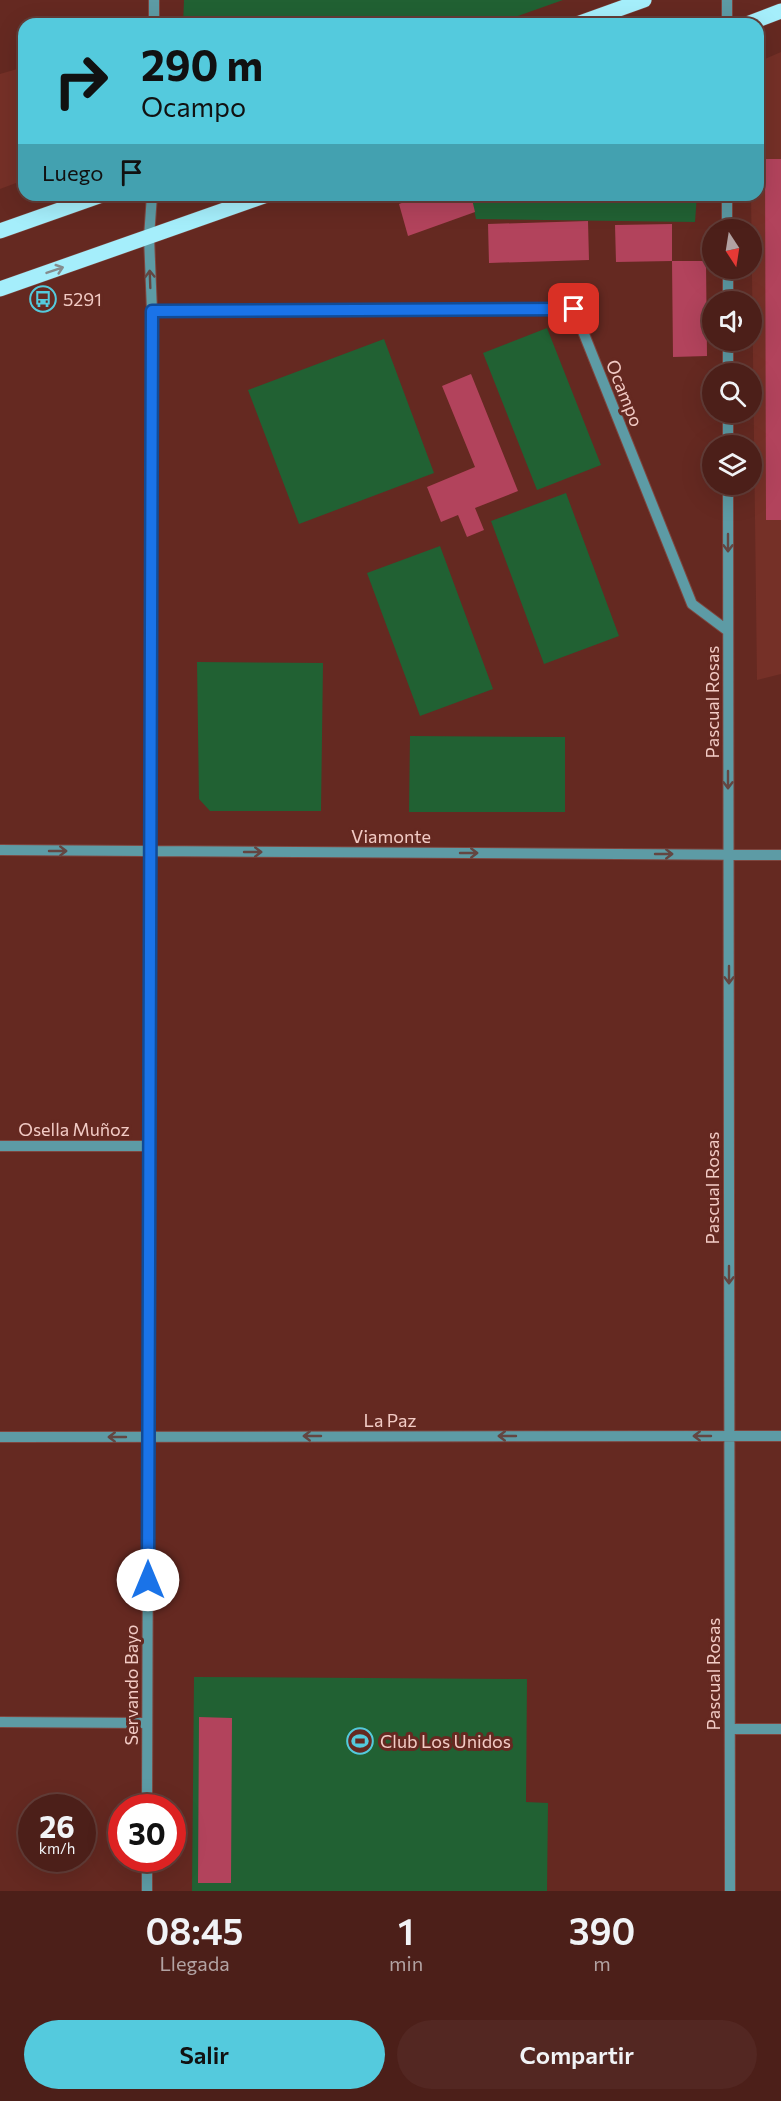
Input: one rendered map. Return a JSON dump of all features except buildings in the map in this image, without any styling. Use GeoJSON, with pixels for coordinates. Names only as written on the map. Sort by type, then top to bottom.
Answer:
{"type":"FeatureCollection","features":[{"type":"Feature","properties":{"kind":"main road"},"geometry":{"type":"LineString","coordinates":[[594,18],[644,0]]}},
{"type":"Feature","properties":{"kind":"main road"},"geometry":{"type":"LineString","coordinates":[[763,18],[781,11]]}},
{"type":"Feature","properties":{"kind":"main road"},"geometry":{"type":"LineString","coordinates":[[0,231],[85,201]]}},
{"type":"Feature","properties":{"kind":"main road"},"geometry":{"type":"LineString","coordinates":[[0,290],[250,201]]}},
{"type":"Feature","properties":{"kind":"street"},"geometry":{"type":"LineString","coordinates":[[153,0],[153,18]]}},
{"type":"Feature","properties":{"kind":"street"},"geometry":{"type":"LineString","coordinates":[[727,0],[727,18]]}},
{"type":"Feature","properties":{"kind":"street","name":"Servando Bayo"},"geometry":{"type":"LineString","coordinates":[[147,1794],[152,311],[149,237],[152,201]]}},
{"type":"Feature","properties":{"kind":"street"},"geometry":{"type":"LineString","coordinates":[[728,201],[728,219]]}},
{"type":"Feature","properties":{"kind":"street","name":"Ocampo"},"geometry":{"type":"LineString","coordinates":[[152,311],[574,309],[692,604],[728,631]]}},
{"type":"Feature","properties":{"kind":"street","name":"Pascual Rosas"},"geometry":{"type":"LineString","coordinates":[[728,495],[730,1891]]}},
{"type":"Feature","properties":{"kind":"street","name":"Viamonte"},"geometry":{"type":"LineString","coordinates":[[0,850],[781,855]]}},
{"type":"Feature","properties":{"kind":"street","name":"Osella Muñoz"},"geometry":{"type":"LineString","coordinates":[[0,1146],[148,1146]]}},
{"type":"Feature","properties":{"kind":"street","name":"La Paz"},"geometry":{"type":"LineString","coordinates":[[0,1437],[781,1436]]}},
{"type":"Feature","properties":{"kind":"street"},"geometry":{"type":"LineString","coordinates":[[0,1722],[147,1723]]}},
{"type":"Feature","properties":{"kind":"street"},"geometry":{"type":"LineString","coordinates":[[730,1729],[781,1729]]}},
{"type":"Feature","properties":{"kind":"street"},"geometry":{"type":"LineString","coordinates":[[147,1872],[147,1891]]}},
{"type":"Feature","properties":{"kind":"shaded area"},"geometry":{"type":"Polygon","coordinates":[[[781,52],[781,674],[757,680],[755,495],[762,495],[762,435],[754,435],[754,423],[762,423],[762,363],[753,363],[753,351],[762,351],[762,291],[752,291],[752,279],[762,279],[762,219],[751,219],[751,201],[764,201],[764,59],[781,52]]]}},
{"type":"Feature","properties":{"kind":"shaded area"},"geometry":{"type":"Polygon","coordinates":[[[18,69],[18,182],[0,189],[0,74],[18,69]]]}},
{"type":"Feature","properties":{"kind":"green space"},"geometry":{"type":"Polygon","coordinates":[[[184,0],[563,0],[512,18],[183,18],[184,0]]]}},
{"type":"Feature","properties":{"kind":"green space"},"geometry":{"type":"Polygon","coordinates":[[[472,201],[697,201],[695,222],[476,219],[472,201]]]}},
{"type":"Feature","properties":{"kind":"green space"},"geometry":{"type":"Polygon","coordinates":[[[547,328],[601,465],[537,490],[483,353],[547,328]]]}},
{"type":"Feature","properties":{"kind":"green space"},"geometry":{"type":"Polygon","coordinates":[[[384,339],[434,473],[299,524],[248,390],[384,339]]]}},
{"type":"Feature","properties":{"kind":"green space"},"geometry":{"type":"Polygon","coordinates":[[[566,493],[619,636],[544,664],[491,521],[566,493]]]}},
{"type":"Feature","properties":{"kind":"green space"},"geometry":{"type":"Polygon","coordinates":[[[440,546],[493,689],[420,716],[367,573],[440,546]]]}},
{"type":"Feature","properties":{"kind":"green space"},"geometry":{"type":"Polygon","coordinates":[[[197,662],[323,663],[321,811],[210,811],[199,799],[197,662]]]}},
{"type":"Feature","properties":{"kind":"green space"},"geometry":{"type":"Polygon","coordinates":[[[410,736],[565,737],[565,812],[409,812],[410,736]]]}},
{"type":"Feature","properties":{"kind":"green space","name":"Club Los Unidos"},"geometry":{"type":"Polygon","coordinates":[[[194,1677],[527,1679],[526,1802],[548,1803],[547,1891],[192,1891],[194,1677]]]}},
{"type":"Feature","properties":{"kind":"place","name":"5291"},"geometry":{"type":"Point","coordinates":[43,299]}},
{"type":"Feature","properties":{"kind":"place","name":"Club Los Unidos"},"geometry":{"type":"Point","coordinates":[360,1741]}},
{"type":"Feature","properties":{"kind":"route"},"geometry":{"type":"LineString","coordinates":[[148,1580],[152,311],[574,309]]}}]}
